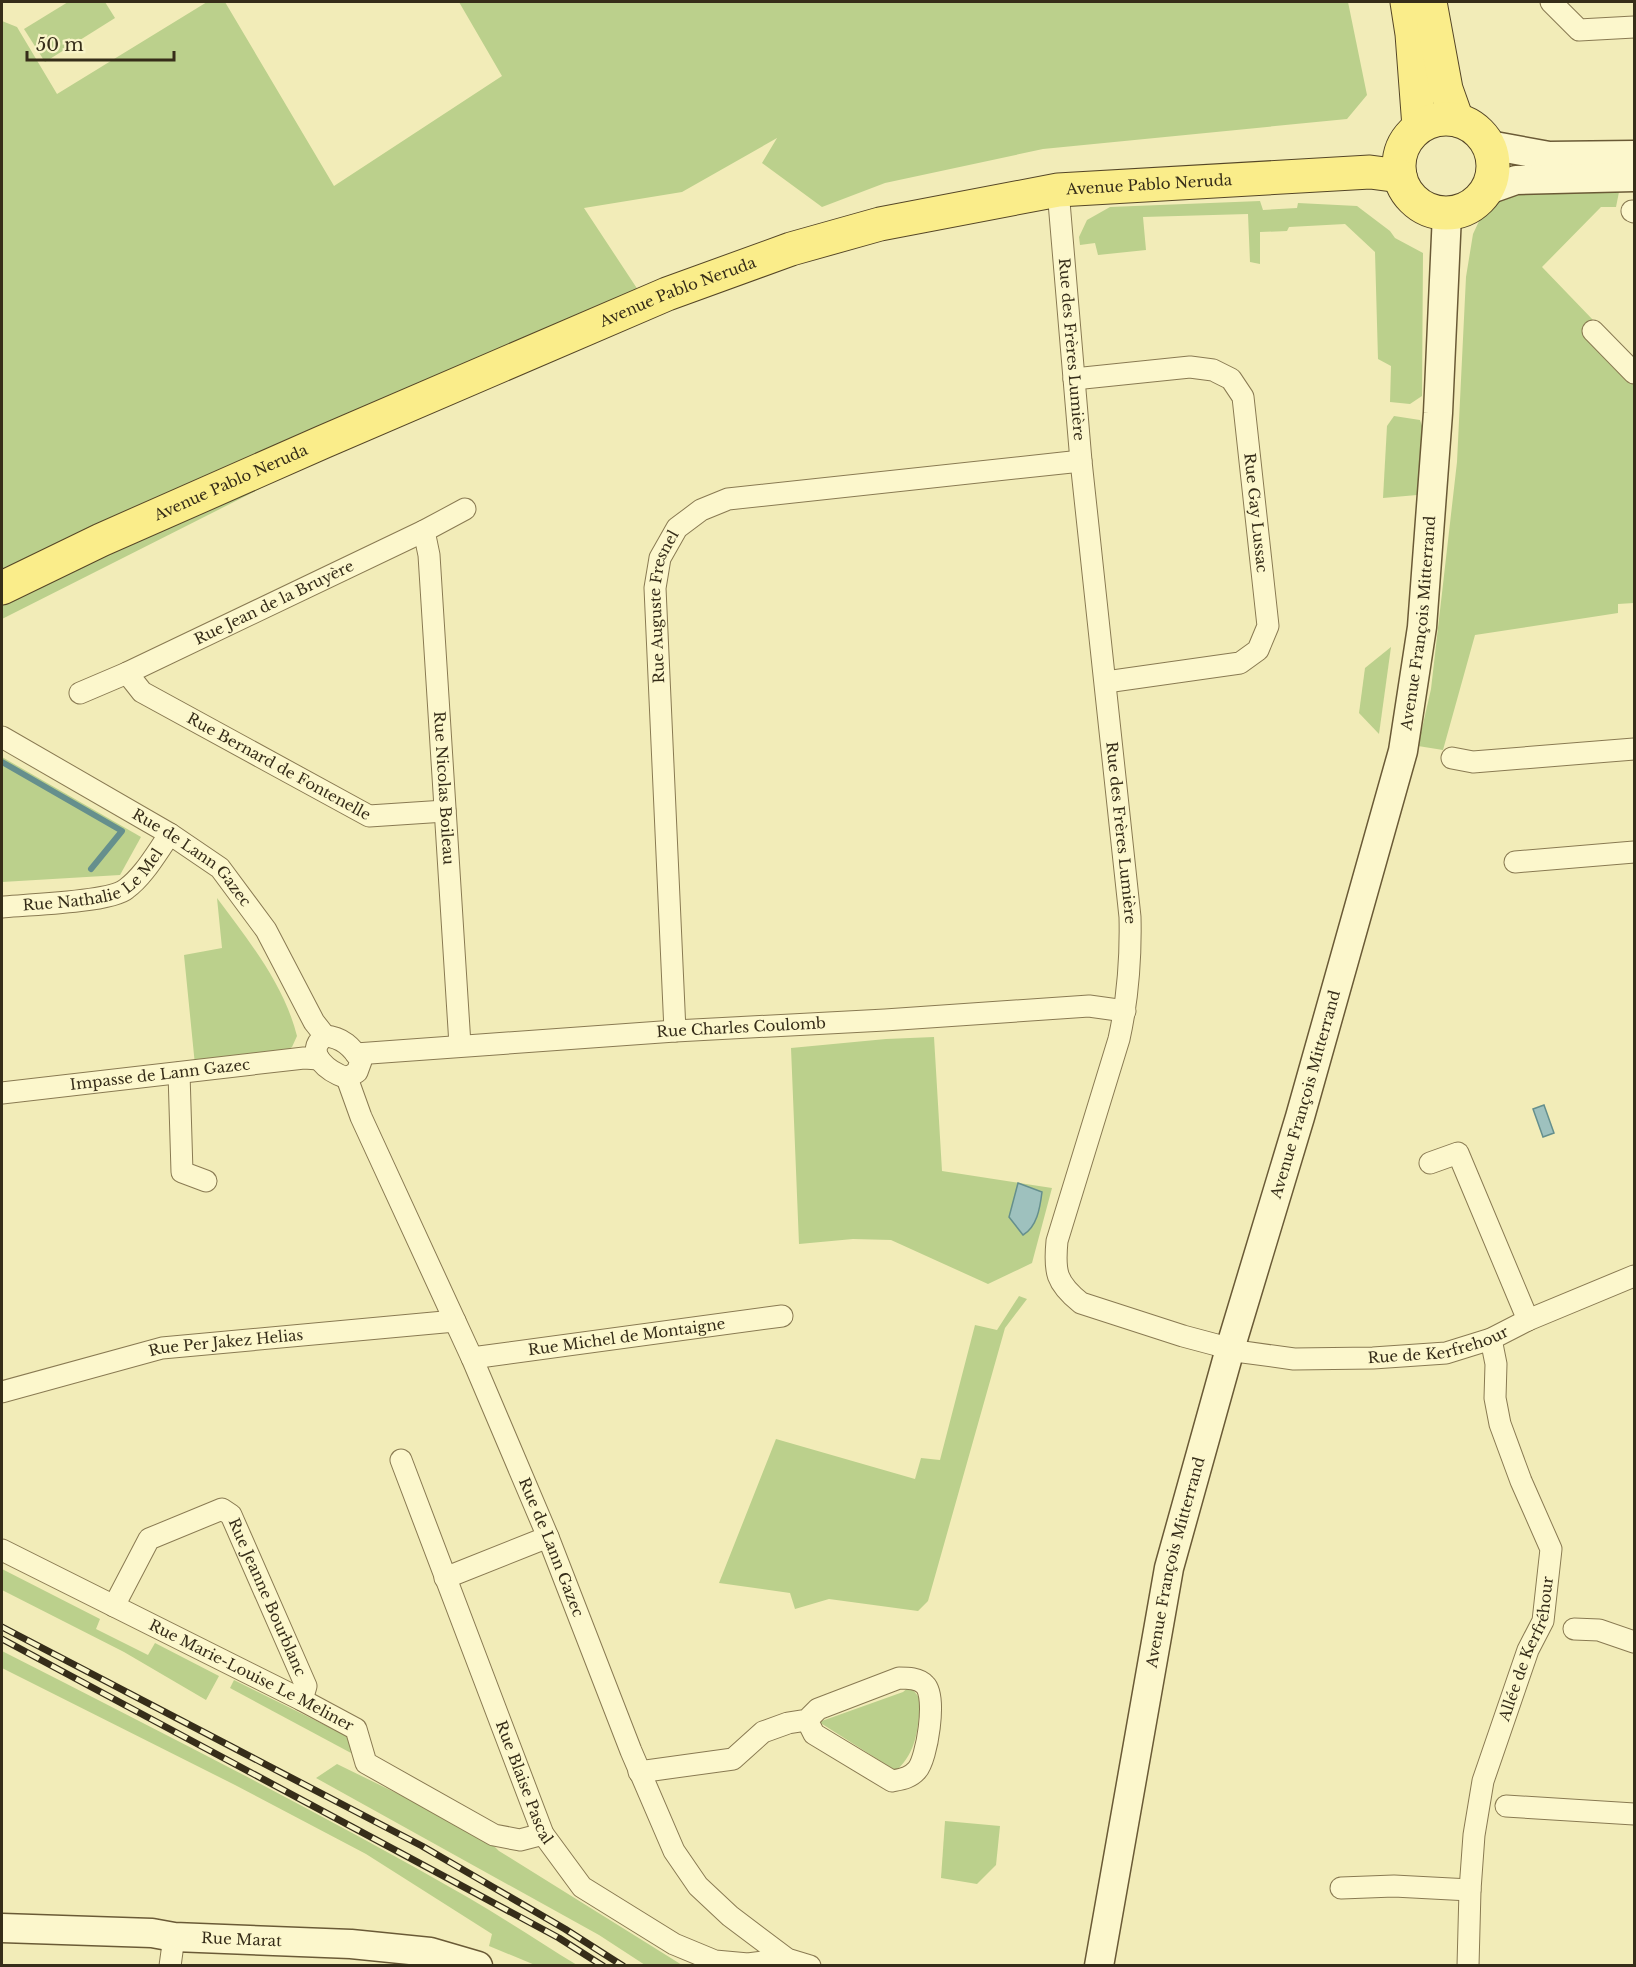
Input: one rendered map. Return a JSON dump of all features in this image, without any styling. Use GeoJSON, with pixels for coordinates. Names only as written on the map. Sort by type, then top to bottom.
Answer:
{"type":"FeatureCollection","features":[{"type":"Feature","properties":{"kind":"main road"},"geometry":{"type":"LineString","coordinates":[[1407,2],[1412,34],[1419,127]]}},
{"type":"Feature","properties":{"kind":"main road"},"geometry":{"type":"LineString","coordinates":[[1430,2],[1446,89],[1457,120]]}},
{"type":"Feature","properties":{"kind":"main road"},"geometry":{"type":"LineString","coordinates":[[1457,120],[1477,128],[1489,145],[1494,165],[1491,183],[1478,200],[1466,210],[1447,214],[1426,209],[1409,196],[1400,176],[1400,157],[1405,141],[1419,127],[1434,121],[1457,120]]}},
{"type":"Feature","properties":{"kind":"main road"},"geometry":{"type":"LineString","coordinates":[[1489,145],[1550,156],[1635,155]]}},
{"type":"Feature","properties":{"kind":"main road","name":"Avenue Pablo Neruda"},"geometry":{"type":"LineString","coordinates":[[2,588],[101,540],[291,456],[667,294],[791,249],[880,224],[1058,190],[1370,172],[1400,176]]}},
{"type":"Feature","properties":{"kind":"main road"},"geometry":{"type":"LineString","coordinates":[[1485,191],[1516,180],[1635,177]]}},
{"type":"Feature","properties":{"kind":"main road","name":"Avenue François Mitterrand"},"geometry":{"type":"LineString","coordinates":[[1099,1965],[1169,1568],[1230,1349],[1300,1117],[1404,751],[1422,627],[1438,413],[1447,214]]}},
{"type":"Feature","properties":{"kind":"main road","name":"Rue Marat"},"geometry":{"type":"LineString","coordinates":[[2,1928],[152,1933],[174,1937],[362,1945],[430,1952],[478,1965]]}},
{"type":"Feature","properties":{"kind":"street"},"geometry":{"type":"LineString","coordinates":[[1551,2],[1579,30],[1635,27]]}},
{"type":"Feature","properties":{"kind":"street","name":"Rue des Frères Lumière"},"geometry":{"type":"LineString","coordinates":[[1058,190],[1081,461],[1130,917],[1131,960],[1119,1039],[1057,1241],[1055,1261],[1057,1276],[1067,1292],[1081,1303],[1230,1349]]}},
{"type":"Feature","properties":{"kind":"street"},"geometry":{"type":"LineString","coordinates":[[1593,331],[1635,373]]}},
{"type":"Feature","properties":{"kind":"street","name":"Rue Gay Lussac"},"geometry":{"type":"LineString","coordinates":[[1074,379],[1190,367],[1213,370],[1231,379],[1243,397],[1268,626],[1257,650],[1240,663],[1106,682]]}},
{"type":"Feature","properties":{"kind":"street","name":"Rue Auguste Fresnel"},"geometry":{"type":"LineString","coordinates":[[675,1031],[655,588],[660,558],[677,528],[700,510],[728,499],[1081,461]]}},
{"type":"Feature","properties":{"kind":"street","name":"Rue Jean de la Bruyère"},"geometry":{"type":"LineString","coordinates":[[80,693],[127,673],[424,531],[465,509]]}},
{"type":"Feature","properties":{"kind":"street","name":"Rue Nicolas Boileau"},"geometry":{"type":"LineString","coordinates":[[424,531],[429,555],[460,1045]]}},
{"type":"Feature","properties":{"kind":"street","name":"Rue Bernard de Fontenelle"},"geometry":{"type":"LineString","coordinates":[[127,673],[142,692],[369,816],[445,811]]}},
{"type":"Feature","properties":{"kind":"street","name":"Rue de Lann Gazec"},"geometry":{"type":"LineString","coordinates":[[2,737],[170,834],[220,868],[266,930],[314,1022],[325,1036]]}},
{"type":"Feature","properties":{"kind":"street"},"geometry":{"type":"LineString","coordinates":[[1452,758],[1473,762],[1635,749]]}},
{"type":"Feature","properties":{"kind":"street","name":"Rue Nathalie Le Mel"},"geometry":{"type":"LineString","coordinates":[[2,907],[105,897],[125,891],[137,879],[170,834]]}},
{"type":"Feature","properties":{"kind":"street"},"geometry":{"type":"LineString","coordinates":[[1515,862],[1635,852]]}},
{"type":"Feature","properties":{"kind":"street","name":"Rue Charles Coulomb"},"geometry":{"type":"LineString","coordinates":[[357,1054],[460,1045],[1089,1006],[1125,1011]]}},
{"type":"Feature","properties":{"kind":"street"},"geometry":{"type":"LineString","coordinates":[[325,1036],[336,1036],[353,1048],[357,1054],[361,1061],[357,1072],[346,1078],[333,1074],[319,1059],[316,1049],[318,1041],[325,1036]]}},
{"type":"Feature","properties":{"kind":"street","name":"Impasse de Lann Gazec"},"geometry":{"type":"LineString","coordinates":[[2,1093],[304,1058],[319,1059]]}},
{"type":"Feature","properties":{"kind":"street"},"geometry":{"type":"LineString","coordinates":[[179,1073],[182,1172],[206,1180]]}},
{"type":"Feature","properties":{"kind":"street","name":"Rue de Lann Gazec"},"geometry":{"type":"LineString","coordinates":[[346,1078],[361,1117],[472,1358],[548,1537],[639,1772],[674,1851],[698,1886],[730,1916],[787,1959],[810,1965]]}},
{"type":"Feature","properties":{"kind":"street"},"geometry":{"type":"LineString","coordinates":[[1430,1163],[1458,1153],[1528,1320]]}},
{"type":"Feature","properties":{"kind":"street","name":"Rue de Kerfrehour"},"geometry":{"type":"LineString","coordinates":[[1230,1349],[1294,1359],[1373,1358],[1446,1353],[1491,1339],[1528,1320],[1635,1276]]}},
{"type":"Feature","properties":{"kind":"street","name":"Rue Michel de Montaigne"},"geometry":{"type":"LineString","coordinates":[[472,1358],[782,1316]]}},
{"type":"Feature","properties":{"kind":"street","name":"Rue Per Jakez Helias"},"geometry":{"type":"LineString","coordinates":[[2,1392],[162,1348],[455,1321]]}},
{"type":"Feature","properties":{"kind":"street","name":"Allée de Kerfréhour"},"geometry":{"type":"LineString","coordinates":[[1468,1965],[1474,1836],[1483,1781],[1528,1650],[1543,1621],[1551,1549],[1521,1481],[1500,1424],[1495,1398],[1496,1364],[1491,1339]]}},
{"type":"Feature","properties":{"kind":"street","name":"Rue Blaise Pascal"},"geometry":{"type":"LineString","coordinates":[[401,1460],[543,1834],[582,1887],[674,1944],[715,1961],[748,1964],[787,1959]]}},
{"type":"Feature","properties":{"kind":"street","name":"Rue Jeanne Bourblanc"},"geometry":{"type":"LineString","coordinates":[[114,1606],[149,1539],[222,1509],[231,1515],[306,1686],[302,1700]]}},
{"type":"Feature","properties":{"kind":"street"},"geometry":{"type":"LineString","coordinates":[[446,1578],[548,1537]]}},
{"type":"Feature","properties":{"kind":"street","name":"Rue Marie-Louise Le Meliner"},"geometry":{"type":"LineString","coordinates":[[2,1550],[356,1729],[366,1763],[494,1835],[520,1840],[543,1834]]}},
{"type":"Feature","properties":{"kind":"street"},"geometry":{"type":"LineString","coordinates":[[1574,1629],[1599,1630],[1635,1642]]}},
{"type":"Feature","properties":{"kind":"street"},"geometry":{"type":"LineString","coordinates":[[639,1772],[733,1759],[763,1732],[788,1723],[807,1720],[818,1709],[899,1678],[911,1678],[925,1684],[931,1696],[926,1749],[918,1769],[906,1779],[892,1781],[814,1734],[807,1720]]}},
{"type":"Feature","properties":{"kind":"street"},"geometry":{"type":"LineString","coordinates":[[1506,1806],[1635,1814]]}},
{"type":"Feature","properties":{"kind":"street"},"geometry":{"type":"LineString","coordinates":[[1341,1888],[1394,1886],[1470,1890]]}},
{"type":"Feature","properties":{"kind":"street"},"geometry":{"type":"LineString","coordinates":[[171,1965],[174,1937]]}},
{"type":"Feature","properties":{"kind":"green space"},"geometry":{"type":"Polygon","coordinates":[[[68,2],[105,2],[115,18],[45,62],[24,29],[68,2]]]}},
{"type":"Feature","properties":{"kind":"green space"},"geometry":{"type":"Polygon","coordinates":[[[207,2],[225,2],[334,186],[502,76],[459,2],[1348,2],[1367,95],[1347,119],[1043,149],[885,183],[822,207],[762,163],[777,138],[682,192],[584,208],[642,296],[2,619],[2,21],[17,27],[57,94],[207,2]]]}},
{"type":"Feature","properties":{"kind":"green space"},"geometry":{"type":"Polygon","coordinates":[[[1619,192],[1616,207],[1601,207],[1542,267],[1594,321],[1582,332],[1634,384],[1634,603],[1618,604],[1618,613],[1475,635],[1443,750],[1418,746],[1431,689],[1457,462],[1466,277],[1473,234],[1481,217],[1493,203],[1509,194],[1619,192]]]}},
{"type":"Feature","properties":{"kind":"green space"},"geometry":{"type":"Polygon","coordinates":[[[1260,201],[1263,210],[1297,208],[1298,203],[1357,206],[1390,231],[1395,238],[1423,253],[1422,396],[1410,404],[1390,402],[1391,366],[1378,359],[1375,252],[1345,224],[1289,227],[1287,231],[1260,232],[1260,264],[1250,262],[1248,214],[1143,217],[1146,250],[1098,255],[1095,243],[1080,245],[1079,237],[1087,220],[1110,207],[1260,201]]]}},
{"type":"Feature","properties":{"kind":"green space"},"geometry":{"type":"Polygon","coordinates":[[[1394,416],[1420,420],[1423,429],[1417,495],[1383,498],[1387,426],[1394,416]]]}},
{"type":"Feature","properties":{"kind":"green space"},"geometry":{"type":"Polygon","coordinates":[[[1391,647],[1379,734],[1359,713],[1365,668],[1391,647]]]}},
{"type":"Feature","properties":{"kind":"green space"},"geometry":{"type":"Polygon","coordinates":[[[2,757],[141,837],[120,875],[2,882],[2,757]]]}},
{"type":"Feature","properties":{"kind":"green space"},"geometry":{"type":"Polygon","coordinates":[[[217,898],[264,963],[283,998],[297,1036],[292,1047],[280,1054],[195,1065],[184,955],[222,948],[217,898]]]}},
{"type":"Feature","properties":{"kind":"green space"},"geometry":{"type":"Polygon","coordinates":[[[934,1037],[942,1171],[1052,1188],[1032,1263],[988,1284],[891,1240],[853,1239],[799,1244],[791,1048],[934,1037]]]}},
{"type":"Feature","properties":{"kind":"green space"},"geometry":{"type":"Polygon","coordinates":[[[1019,1296],[1027,1299],[1005,1328],[928,1601],[918,1611],[829,1599],[795,1609],[790,1593],[719,1583],[776,1439],[915,1479],[921,1458],[940,1460],[975,1325],[997,1330],[1019,1296]]]}},
{"type":"Feature","properties":{"kind":"green space"},"geometry":{"type":"Polygon","coordinates":[[[2,1569],[100,1619],[96,1629],[148,1655],[155,1643],[219,1676],[206,1700],[124,1652],[2,1590],[2,1569]]]}},
{"type":"Feature","properties":{"kind":"green space"},"geometry":{"type":"Polygon","coordinates":[[[2,1651],[354,1834],[469,1898],[577,1965],[535,1965],[489,1946],[492,1934],[366,1854],[235,1785],[2,1668],[2,1651]]]}},
{"type":"Feature","properties":{"kind":"green space"},"geometry":{"type":"Polygon","coordinates":[[[234,1680],[349,1737],[351,1753],[230,1688],[234,1680]]]}},
{"type":"Feature","properties":{"kind":"green space"},"geometry":{"type":"Polygon","coordinates":[[[910,1686],[921,1700],[917,1730],[909,1755],[896,1771],[819,1722],[903,1692],[910,1686]]]}},
{"type":"Feature","properties":{"kind":"green space"},"geometry":{"type":"Polygon","coordinates":[[[337,1764],[484,1836],[499,1851],[682,1965],[645,1965],[599,1935],[316,1778],[337,1764]]]}},
{"type":"Feature","properties":{"kind":"green space"},"geometry":{"type":"Polygon","coordinates":[[[945,1821],[1000,1826],[996,1865],[977,1884],[941,1878],[945,1821]]]}},
{"type":"Feature","properties":{"kind":"water"},"geometry":{"type":"Polygon","coordinates":[[[1544,1105],[1554,1133],[1543,1137],[1533,1109],[1544,1105]]]}},
{"type":"Feature","properties":{"kind":"water"},"geometry":{"type":"Polygon","coordinates":[[[1018,1183],[1042,1192],[1035,1222],[1023,1235],[1009,1217],[1018,1183]]]}},
{"type":"Feature","properties":{"kind":"waterway"},"geometry":{"type":"LineString","coordinates":[[2,762],[122,831],[91,869]]}},
{"type":"Feature","properties":{"kind":"railway"},"geometry":{"type":"LineString","coordinates":[[2,1627],[422,1846],[565,1929],[623,1966]]}},
{"type":"Feature","properties":{"kind":"railway"},"geometry":{"type":"LineString","coordinates":[[2,1639],[559,1938],[603,1966]]}}]}
